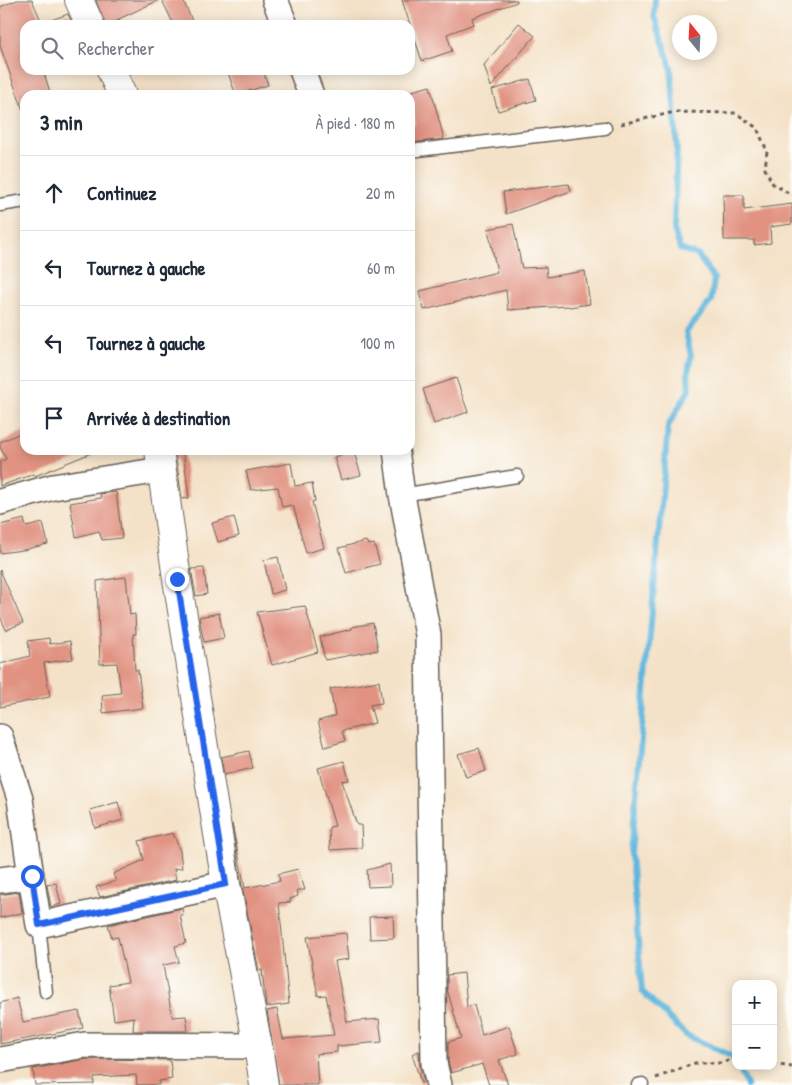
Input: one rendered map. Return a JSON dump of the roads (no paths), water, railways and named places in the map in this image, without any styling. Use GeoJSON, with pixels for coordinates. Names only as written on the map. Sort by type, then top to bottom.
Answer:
{"type":"FeatureCollection","features":[{"type":"Feature","properties":{"kind":"street"},"geometry":{"type":"LineString","coordinates":[[78,0],[88,20]]}},
{"type":"Feature","properties":{"kind":"street"},"geometry":{"type":"LineString","coordinates":[[276,0],[283,20]]}},
{"type":"Feature","properties":{"kind":"street"},"geometry":{"type":"LineString","coordinates":[[113,75],[120,90]]}},
{"type":"Feature","properties":{"kind":"street"},"geometry":{"type":"LineString","coordinates":[[304,75],[310,90]]}},
{"type":"Feature","properties":{"kind":"street"},"geometry":{"type":"LineString","coordinates":[[397,455],[402,495],[428,635],[434,1063],[439,1085]]}},
{"type":"Feature","properties":{"kind":"street"},"geometry":{"type":"LineString","coordinates":[[0,502],[160,460],[226,884],[264,1085]]}},
{"type":"Feature","properties":{"kind":"street"},"geometry":{"type":"LineString","coordinates":[[0,737],[20,799],[39,925],[226,884]]}},
{"type":"Feature","properties":{"kind":"street"},"geometry":{"type":"LineString","coordinates":[[0,880],[32,876]]}},
{"type":"Feature","properties":{"kind":"street"},"geometry":{"type":"LineString","coordinates":[[0,1060],[85,1045],[258,1046]]}},
{"type":"Feature","properties":{"kind":"lane"},"geometry":{"type":"LineString","coordinates":[[415,150],[605,128]]}},
{"type":"Feature","properties":{"kind":"lane"},"geometry":{"type":"LineString","coordinates":[[0,205],[20,202]]}},
{"type":"Feature","properties":{"kind":"lane"},"geometry":{"type":"LineString","coordinates":[[402,495],[517,476]]}},
{"type":"Feature","properties":{"kind":"lane"},"geometry":{"type":"LineString","coordinates":[[39,925],[46,992]]}},
{"type":"Feature","properties":{"kind":"waterway"},"geometry":{"type":"LineString","coordinates":[[655,0],[654,16],[671,67],[677,148],[674,229],[680,249],[698,255],[714,279],[711,301],[686,332],[691,356],[688,373],[689,390],[668,426],[631,854],[642,991],[686,1035],[732,1057]]}},
{"type":"Feature","properties":{"kind":"waterway"},"geometry":{"type":"LineString","coordinates":[[740,1070],[747,1085]]}}]}
